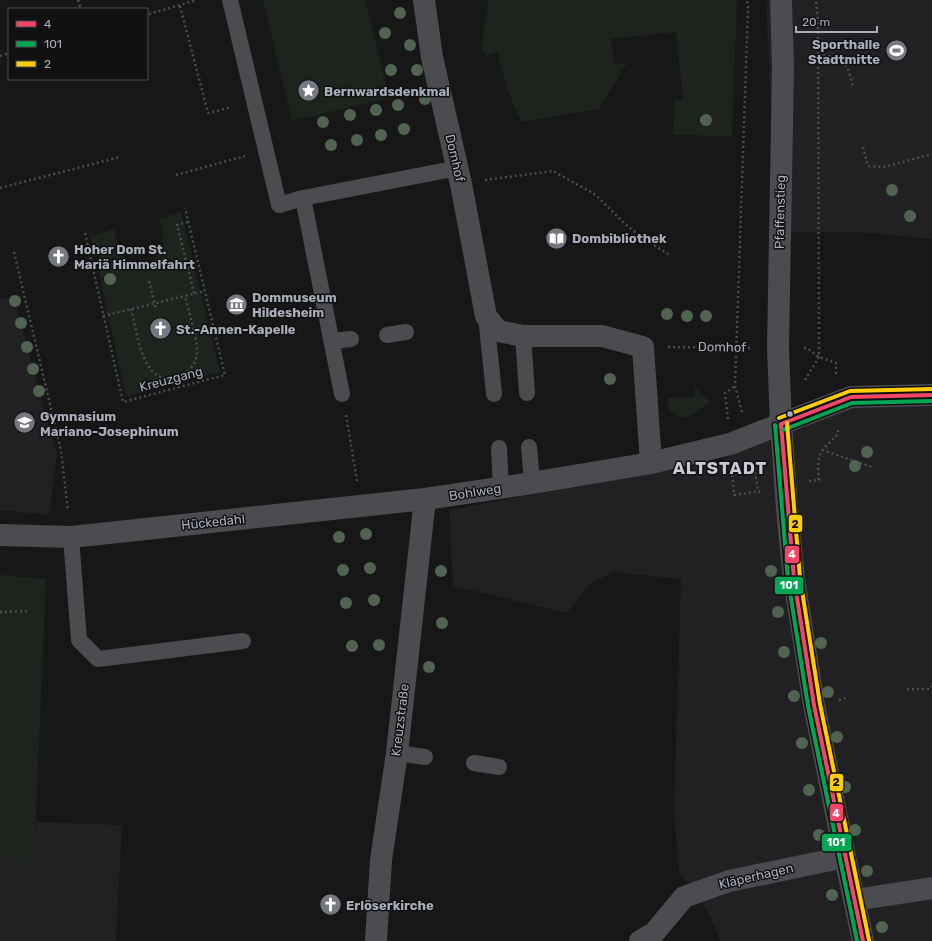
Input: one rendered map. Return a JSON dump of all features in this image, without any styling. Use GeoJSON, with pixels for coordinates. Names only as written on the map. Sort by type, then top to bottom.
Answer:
{"type":"FeatureCollection","features":[{"type":"Feature","properties":{"kind":"street","name":"Domhof"},"geometry":{"type":"LineString","coordinates":[[424,0],[432,57],[460,176],[486,316],[498,331],[523,336],[602,336],[643,346]]}},
{"type":"Feature","properties":{"kind":"street","name":"Pfaffenstieg"},"geometry":{"type":"LineString","coordinates":[[781,0],[783,68],[778,348],[781,424],[794,579],[814,705],[863,941]]}},
{"type":"Feature","properties":{"kind":"street"},"geometry":{"type":"LineString","coordinates":[[643,346],[651,463]]}},
{"type":"Feature","properties":{"kind":"street","name":"Bohlweg"},"geometry":{"type":"LineString","coordinates":[[425,499],[651,463],[730,444],[850,397],[932,395]]}},
{"type":"Feature","properties":{"kind":"street","name":"Hückedahl"},"geometry":{"type":"LineString","coordinates":[[0,535],[71,537],[425,499]]}},
{"type":"Feature","properties":{"kind":"street","name":"Kreuzstraße"},"geometry":{"type":"LineString","coordinates":[[376,941],[381,860],[397,753],[425,499]]}},
{"type":"Feature","properties":{"kind":"street","name":"Kläperhagen"},"geometry":{"type":"LineString","coordinates":[[651,938],[684,897],[729,880],[845,857]]}},
{"type":"Feature","properties":{"kind":"street"},"geometry":{"type":"LineString","coordinates":[[854,900],[932,888]]}},
{"type":"Feature","properties":{"kind":"lane"},"geometry":{"type":"LineString","coordinates":[[230,0],[279,205],[304,198],[460,176]]}},
{"type":"Feature","properties":{"kind":"lane"},"geometry":{"type":"LineString","coordinates":[[304,198],[342,394]]}},
{"type":"Feature","properties":{"kind":"lane","name":"Domhof"},"geometry":{"type":"LineString","coordinates":[[486,316],[494,394]]}},
{"type":"Feature","properties":{"kind":"lane"},"geometry":{"type":"LineString","coordinates":[[387,334],[406,332]]}},
{"type":"Feature","properties":{"kind":"lane"},"geometry":{"type":"LineString","coordinates":[[523,336],[526,393]]}},
{"type":"Feature","properties":{"kind":"lane"},"geometry":{"type":"LineString","coordinates":[[332,342],[351,339]]}},
{"type":"Feature","properties":{"kind":"lane"},"geometry":{"type":"LineString","coordinates":[[529,447],[532,483]]}},
{"type":"Feature","properties":{"kind":"lane"},"geometry":{"type":"LineString","coordinates":[[499,448],[501,488]]}},
{"type":"Feature","properties":{"kind":"lane"},"geometry":{"type":"LineString","coordinates":[[71,537],[79,640],[98,659],[243,642]]}},
{"type":"Feature","properties":{"kind":"lane"},"geometry":{"type":"LineString","coordinates":[[397,753],[425,757]]}},
{"type":"Feature","properties":{"kind":"lane"},"geometry":{"type":"LineString","coordinates":[[474,764],[499,767]]}},
{"type":"Feature","properties":{"kind":"path"},"geometry":{"type":"LineString","coordinates":[[149,14],[197,0]]}},
{"type":"Feature","properties":{"kind":"path"},"geometry":{"type":"LineString","coordinates":[[735,386],[748,24],[747,0]]}},
{"type":"Feature","properties":{"kind":"path"},"geometry":{"type":"LineString","coordinates":[[816,0],[818,23],[818,357]]}},
{"type":"Feature","properties":{"kind":"path"},"geometry":{"type":"LineString","coordinates":[[180,6],[208,113]]}},
{"type":"Feature","properties":{"kind":"path"},"geometry":{"type":"LineString","coordinates":[[818,55],[829,56],[842,60],[849,70],[853,88]]}},
{"type":"Feature","properties":{"kind":"path"},"geometry":{"type":"LineString","coordinates":[[863,147],[868,166],[884,167],[932,154]]}},
{"type":"Feature","properties":{"kind":"path"},"geometry":{"type":"LineString","coordinates":[[176,175],[266,150]]}},
{"type":"Feature","properties":{"kind":"path"},"geometry":{"type":"LineString","coordinates":[[0,188],[120,157]]}},
{"type":"Feature","properties":{"kind":"path"},"geometry":{"type":"LineString","coordinates":[[460,176],[553,171],[596,195],[625,224],[641,237],[670,255]]}},
{"type":"Feature","properties":{"kind":"path","name":"Kreuzgang"},"geometry":{"type":"LineString","coordinates":[[85,233],[123,402],[225,376],[185,208]]}},
{"type":"Feature","properties":{"kind":"path"},"geometry":{"type":"LineString","coordinates":[[188,222],[177,225],[194,293]]}},
{"type":"Feature","properties":{"kind":"path"},"geometry":{"type":"LineString","coordinates":[[14,252],[61,451],[66,493]]}},
{"type":"Feature","properties":{"kind":"path"},"geometry":{"type":"LineString","coordinates":[[149,281],[156,309]]}},
{"type":"Feature","properties":{"kind":"path"},"geometry":{"type":"LineString","coordinates":[[103,316],[205,291]]}},
{"type":"Feature","properties":{"kind":"path"},"geometry":{"type":"LineString","coordinates":[[132,309],[143,357],[148,367],[156,374],[166,378],[176,377],[186,373],[194,365],[197,355],[196,344],[185,296]]}},
{"type":"Feature","properties":{"kind":"path","name":"Domhof"},"geometry":{"type":"LineString","coordinates":[[643,346],[778,348]]}},
{"type":"Feature","properties":{"kind":"path"},"geometry":{"type":"LineString","coordinates":[[346,415],[358,486]]}},
{"type":"Feature","properties":{"kind":"path"},"geometry":{"type":"LineString","coordinates":[[822,450],[872,467]]}},
{"type":"Feature","properties":{"kind":"path"},"geometry":{"type":"LineString","coordinates":[[0,612],[29,611]]}},
{"type":"Feature","properties":{"kind":"path"},"geometry":{"type":"LineString","coordinates":[[907,689],[929,689],[932,686]]}},
{"type":"Feature","properties":{"kind":"shaded area"},"geometry":{"type":"Polygon","coordinates":[[[263,0],[365,0],[389,98],[292,121],[263,0]]]}},
{"type":"Feature","properties":{"kind":"shaded area"},"geometry":{"type":"Polygon","coordinates":[[[489,0],[737,0],[732,136],[673,135],[674,101],[683,100],[676,32],[611,39],[614,64],[627,63],[599,109],[521,122],[507,88],[497,52],[486,56],[481,48],[489,0]]]}},
{"type":"Feature","properties":{"kind":"shaded area"},"geometry":{"type":"Polygon","coordinates":[[[766,0],[932,0],[932,239],[857,232],[777,232],[766,0]]]}},
{"type":"Feature","properties":{"kind":"shaded area"},"geometry":{"type":"Polygon","coordinates":[[[181,212],[220,372],[187,381],[185,376],[183,376],[183,381],[165,387],[163,382],[160,383],[161,387],[126,397],[101,282],[105,281],[104,278],[100,279],[96,260],[100,258],[99,256],[95,257],[90,236],[114,229],[118,246],[123,256],[134,263],[146,263],[157,257],[163,246],[163,235],[159,218],[181,212]]]}},
{"type":"Feature","properties":{"kind":"shaded area","name":"Gymnasium Mariano-Josephinum"},"geometry":{"type":"Polygon","coordinates":[[[13,295],[57,456],[49,515],[0,510],[0,299],[13,295]]]}},
{"type":"Feature","properties":{"kind":"shaded area"},"geometry":{"type":"Polygon","coordinates":[[[695,387],[711,402],[689,416],[680,417],[672,413],[668,407],[667,398],[695,397],[695,387]]]}},
{"type":"Feature","properties":{"kind":"shaded area"},"geometry":{"type":"Polygon","coordinates":[[[932,398],[932,941],[721,941],[707,911],[679,871],[674,811],[681,579],[613,572],[589,585],[567,613],[453,586],[449,510],[721,461],[781,425],[836,402],[932,398]]]}},
{"type":"Feature","properties":{"kind":"shaded area"},"geometry":{"type":"Polygon","coordinates":[[[0,575],[46,579],[34,863],[0,854],[0,575]]]}},
{"type":"Feature","properties":{"kind":"shaded area"},"geometry":{"type":"Polygon","coordinates":[[[36,822],[122,825],[116,941],[0,941],[0,854],[34,862],[36,822]]]}},
{"type":"Feature","properties":{"kind":"transit line","name":"2"},"geometry":{"type":"LineString","coordinates":[[779,418],[850,391],[932,389]]}},
{"type":"Feature","properties":{"kind":"transit line","name":"4"},"geometry":{"type":"LineString","coordinates":[[781,424],[851,397],[932,395]]}},
{"type":"Feature","properties":{"kind":"transit line","name":"101"},"geometry":{"type":"LineString","coordinates":[[783,430],[852,403],[932,401]]}},
{"type":"Feature","properties":{"kind":"transit line","name":"2"},"geometry":{"type":"LineString","coordinates":[[787,423],[800,578],[820,704],[869,940]]}},
{"type":"Feature","properties":{"kind":"transit line","name":"4"},"geometry":{"type":"LineString","coordinates":[[781,424],[794,579],[814,705],[863,941]]}},
{"type":"Feature","properties":{"kind":"transit line","name":"101"},"geometry":{"type":"LineString","coordinates":[[775,425],[788,580],[808,706],[857,941]]}},
{"type":"Feature","properties":{"kind":"place","name":"Sporthalle Stadtmitte"},"geometry":{"type":"Point","coordinates":[896,51]}},
{"type":"Feature","properties":{"kind":"place","name":"Bernwardsdenkmal"},"geometry":{"type":"Point","coordinates":[308,91]}},
{"type":"Feature","properties":{"kind":"place","name":"Dombibliothek"},"geometry":{"type":"Point","coordinates":[557,238]}},
{"type":"Feature","properties":{"kind":"place","name":"Hoher Dom St. Mariä Himmelfahrt"},"geometry":{"type":"Point","coordinates":[59,256]}},
{"type":"Feature","properties":{"kind":"place","name":"Dommuseum Hildesheim"},"geometry":{"type":"Point","coordinates":[236,304]}},
{"type":"Feature","properties":{"kind":"place","name":"St.-Annen-Kapelle"},"geometry":{"type":"Point","coordinates":[161,329]}},
{"type":"Feature","properties":{"kind":"place","name":"Gymnasium Mariano-Josephinum"},"geometry":{"type":"Point","coordinates":[24,423]}},
{"type":"Feature","properties":{"kind":"place","name":"Erlöserkirche"},"geometry":{"type":"Point","coordinates":[331,905]}},
{"type":"Feature","properties":{"kind":"district","name":"ALTSTADT"},"geometry":{"type":"Point","coordinates":[720,468]}}]}
